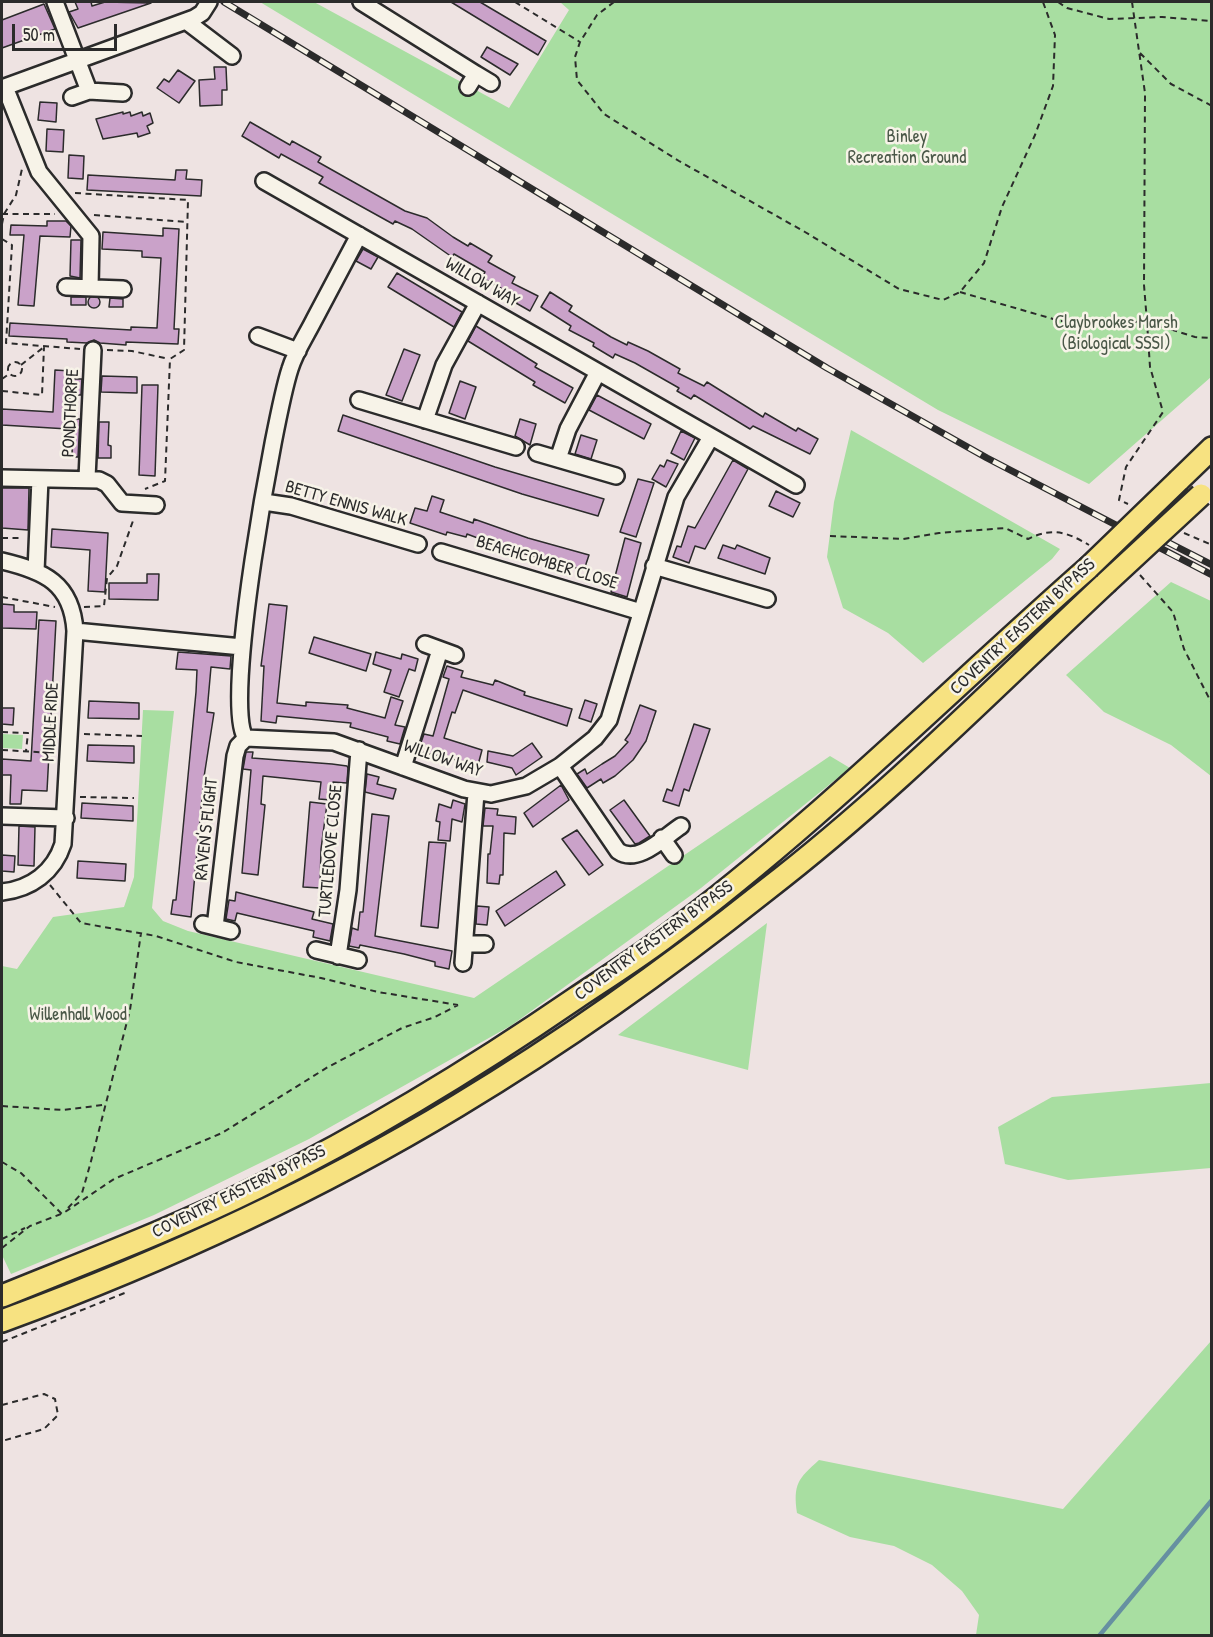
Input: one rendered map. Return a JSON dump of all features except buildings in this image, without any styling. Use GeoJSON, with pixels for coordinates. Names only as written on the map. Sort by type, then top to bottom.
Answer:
{"type":"FeatureCollection","features":[{"type":"Feature","properties":{"kind":"highway","name":"COVENTRY EASTERN BYPASS"},"geometry":{"type":"LineString","coordinates":[[2,1296],[170,1228],[259,1187],[425,1096],[503,1048],[663,940],[772,853],[893,747],[1212,448]]}},
{"type":"Feature","properties":{"kind":"highway","name":"COVENTRY EASTERN BYPASS"},"geometry":{"type":"LineString","coordinates":[[2,1322],[180,1249],[296,1195],[456,1107],[619,1001],[768,889],[897,779],[1206,490]]}},
{"type":"Feature","properties":{"kind":"street"},"geometry":{"type":"LineString","coordinates":[[56,2],[89,91]]}},
{"type":"Feature","properties":{"kind":"street"},"geometry":{"type":"LineString","coordinates":[[361,2],[472,80],[491,83]]}},
{"type":"Feature","properties":{"kind":"street"},"geometry":{"type":"LineString","coordinates":[[90,288],[91,236],[39,172],[3,87],[186,21],[206,7]]}},
{"type":"Feature","properties":{"kind":"street"},"geometry":{"type":"LineString","coordinates":[[186,21],[232,56]]}},
{"type":"Feature","properties":{"kind":"street"},"geometry":{"type":"LineString","coordinates":[[72,97],[89,91],[123,93]]}},
{"type":"Feature","properties":{"kind":"street","name":"WILLOW WAY"},"geometry":{"type":"LineString","coordinates":[[264,181],[796,485]]}},
{"type":"Feature","properties":{"kind":"street"},"geometry":{"type":"LineString","coordinates":[[246,738],[238,718],[242,647],[251,570],[285,385],[298,351],[359,235]]}},
{"type":"Feature","properties":{"kind":"street"},"geometry":{"type":"LineString","coordinates":[[66,287],[123,289]]}},
{"type":"Feature","properties":{"kind":"street"},"geometry":{"type":"LineString","coordinates":[[425,420],[444,364],[478,303]]}},
{"type":"Feature","properties":{"kind":"street"},"geometry":{"type":"LineString","coordinates":[[258,336],[298,351]]}},
{"type":"Feature","properties":{"kind":"street","name":"PONDTHORPE"},"geometry":{"type":"LineString","coordinates":[[87,478],[93,350]]}},
{"type":"Feature","properties":{"kind":"street"},"geometry":{"type":"LineString","coordinates":[[558,459],[568,429],[598,372]]}},
{"type":"Feature","properties":{"kind":"street"},"geometry":{"type":"LineString","coordinates":[[359,400],[516,447]]}},
{"type":"Feature","properties":{"kind":"street","name":"WILLOW WAY"},"geometry":{"type":"LineString","coordinates":[[246,738],[334,742],[476,793],[491,794],[512,791],[560,766],[595,738],[609,720],[676,497],[711,436]]}},
{"type":"Feature","properties":{"kind":"street"},"geometry":{"type":"LineString","coordinates":[[537,453],[616,476]]}},
{"type":"Feature","properties":{"kind":"street","name":"PONDTHORPE"},"geometry":{"type":"LineString","coordinates":[[2,478],[87,478],[107,484],[122,503],[134,504]]}},
{"type":"Feature","properties":{"kind":"street"},"geometry":{"type":"LineString","coordinates":[[36,571],[40,478]]}},
{"type":"Feature","properties":{"kind":"street","name":"BETTY ENNIS WALK"},"geometry":{"type":"LineString","coordinates":[[264,502],[291,506],[418,544]]}},
{"type":"Feature","properties":{"kind":"street"},"geometry":{"type":"LineString","coordinates":[[134,504],[156,505]]}},
{"type":"Feature","properties":{"kind":"street","name":"BEACHCOMBER CLOSE"},"geometry":{"type":"LineString","coordinates":[[441,552],[641,612]]}},
{"type":"Feature","properties":{"kind":"street","name":"MIDDLE RIDE"},"geometry":{"type":"LineString","coordinates":[[2,561],[36,571],[57,584],[70,606],[75,631],[66,818],[60,852],[42,876],[26,887],[2,892]]}},
{"type":"Feature","properties":{"kind":"street"},"geometry":{"type":"LineString","coordinates":[[654,566],[767,599]]}},
{"type":"Feature","properties":{"kind":"street"},"geometry":{"type":"LineString","coordinates":[[75,631],[242,647]]}},
{"type":"Feature","properties":{"kind":"street"},"geometry":{"type":"LineString","coordinates":[[403,766],[448,652],[425,644]]}},
{"type":"Feature","properties":{"kind":"street","name":"RAVEN'S FLIGHT"},"geometry":{"type":"LineString","coordinates":[[231,930],[209,926],[235,756],[238,746],[246,738]]}},
{"type":"Feature","properties":{"kind":"street","name":"TURTLEDOVE CLOSE"},"geometry":{"type":"LineString","coordinates":[[338,956],[348,890],[359,750]]}},
{"type":"Feature","properties":{"kind":"street"},"geometry":{"type":"LineString","coordinates":[[560,766],[621,853],[637,855],[681,826]]}},
{"type":"Feature","properties":{"kind":"street"},"geometry":{"type":"LineString","coordinates":[[463,963],[476,793]]}},
{"type":"Feature","properties":{"kind":"street"},"geometry":{"type":"LineString","coordinates":[[2,816],[66,818]]}},
{"type":"Feature","properties":{"kind":"street"},"geometry":{"type":"LineString","coordinates":[[662,838],[674,855]]}},
{"type":"Feature","properties":{"kind":"street"},"geometry":{"type":"LineString","coordinates":[[465,944],[485,944]]}},
{"type":"Feature","properties":{"kind":"street"},"geometry":{"type":"LineString","coordinates":[[316,950],[358,960]]}},
{"type":"Feature","properties":{"kind":"path"},"geometry":{"type":"LineString","coordinates":[[516,2],[580,42]]}},
{"type":"Feature","properties":{"kind":"path"},"geometry":{"type":"LineString","coordinates":[[614,2],[597,15],[580,42],[575,57],[576,80],[604,114],[899,289],[943,300],[960,292],[984,264],[1002,207],[1035,135],[1053,86],[1055,35],[1043,2]]}},
{"type":"Feature","properties":{"kind":"path"},"geometry":{"type":"LineString","coordinates":[[1058,2],[1067,9],[1109,19],[1162,17],[1212,21]]}},
{"type":"Feature","properties":{"kind":"path"},"geometry":{"type":"LineString","coordinates":[[1129,505],[1119,500],[1126,467],[1163,412],[1150,367],[1144,285],[1144,93],[1132,2]]}},
{"type":"Feature","properties":{"kind":"path"},"geometry":{"type":"LineString","coordinates":[[1139,52],[1171,84],[1212,106]]}},
{"type":"Feature","properties":{"kind":"path"},"geometry":{"type":"LineString","coordinates":[[2,224],[4,214],[16,195],[21,171],[31,153]]}},
{"type":"Feature","properties":{"kind":"path"},"geometry":{"type":"LineString","coordinates":[[2,342],[44,347],[132,351],[170,359],[184,350],[188,200],[56,192]]}},
{"type":"Feature","properties":{"kind":"path"},"geometry":{"type":"LineString","coordinates":[[2,239],[12,245],[6,343]]}},
{"type":"Feature","properties":{"kind":"path"},"geometry":{"type":"LineString","coordinates":[[960,292],[1060,321],[1148,322],[1195,337],[1212,338]]}},
{"type":"Feature","properties":{"kind":"path"},"geometry":{"type":"LineString","coordinates":[[21,365],[44,347]]}},
{"type":"Feature","properties":{"kind":"path"},"geometry":{"type":"LineString","coordinates":[[2,391],[42,395],[44,347]]}},
{"type":"Feature","properties":{"kind":"path"},"geometry":{"type":"LineString","coordinates":[[2,597],[58,608],[104,606],[107,578],[117,566],[134,521],[135,494],[165,481],[170,359]]}},
{"type":"Feature","properties":{"kind":"path"},"geometry":{"type":"LineString","coordinates":[[9,374],[10,364],[17,362],[21,365]]}},
{"type":"Feature","properties":{"kind":"path"},"geometry":{"type":"LineString","coordinates":[[2,379],[9,374],[18,376],[22,370],[21,365]]}},
{"type":"Feature","properties":{"kind":"path"},"geometry":{"type":"LineString","coordinates":[[830,536],[903,539],[939,533],[1005,528],[1028,539],[1041,532],[1054,530],[1064,532],[1092,559]]}},
{"type":"Feature","properties":{"kind":"path"},"geometry":{"type":"LineString","coordinates":[[1179,530],[1212,544]]}},
{"type":"Feature","properties":{"kind":"path"},"geometry":{"type":"LineString","coordinates":[[2,538],[38,539]]}},
{"type":"Feature","properties":{"kind":"path"},"geometry":{"type":"LineString","coordinates":[[1133,571],[1143,577],[1173,612],[1184,649],[1212,704]]}},
{"type":"Feature","properties":{"kind":"path"},"geometry":{"type":"LineString","coordinates":[[2,732],[28,733],[26,752]]}},
{"type":"Feature","properties":{"kind":"path"},"geometry":{"type":"LineString","coordinates":[[70,734],[142,736]]}},
{"type":"Feature","properties":{"kind":"path"},"geometry":{"type":"LineString","coordinates":[[2,750],[68,753]]}},
{"type":"Feature","properties":{"kind":"path"},"geometry":{"type":"LineString","coordinates":[[66,796],[134,798]]}},
{"type":"Feature","properties":{"kind":"path"},"geometry":{"type":"LineString","coordinates":[[2,1239],[62,1214],[114,1179],[222,1132],[328,1067],[402,1028],[435,1017],[458,1005],[378,992],[321,978],[236,962],[141,933],[81,923],[42,876]]}},
{"type":"Feature","properties":{"kind":"path"},"geometry":{"type":"LineString","coordinates":[[62,1214],[82,1193],[130,1010],[141,933]]}},
{"type":"Feature","properties":{"kind":"path"},"geometry":{"type":"LineString","coordinates":[[2,1106],[63,1110],[104,1104]]}},
{"type":"Feature","properties":{"kind":"path"},"geometry":{"type":"LineString","coordinates":[[2,1161],[21,1173],[62,1214]]}},
{"type":"Feature","properties":{"kind":"path"},"geometry":{"type":"LineString","coordinates":[[2,1248],[30,1226]]}},
{"type":"Feature","properties":{"kind":"path"},"geometry":{"type":"LineString","coordinates":[[2,1404],[44,1394],[55,1399],[58,1414],[44,1429],[2,1441]]}},
{"type":"Feature","properties":{"kind":"green space"},"geometry":{"type":"Polygon","coordinates":[[[260,2],[314,2],[509,108],[569,10],[560,2],[1211,2],[1211,377],[1089,484],[938,410],[260,2]]]}},
{"type":"Feature","properties":{"kind":"green space"},"geometry":{"type":"Polygon","coordinates":[[[851,430],[1060,549],[1052,559],[923,663],[888,633],[843,608],[827,557],[834,502],[851,430]]]}},
{"type":"Feature","properties":{"kind":"green space"},"geometry":{"type":"Polygon","coordinates":[[[1171,582],[1211,601],[1211,776],[1171,745],[1104,712],[1066,675],[1171,582]]]}},
{"type":"Feature","properties":{"kind":"green space","name":"Willenhall Wood"},"geometry":{"type":"Polygon","coordinates":[[[143,710],[174,711],[152,908],[163,921],[188,931],[474,998],[830,756],[850,768],[701,888],[512,1025],[309,1139],[154,1215],[11,1274],[2,1255],[2,966],[17,969],[53,917],[124,907],[134,877],[143,710]]]}},
{"type":"Feature","properties":{"kind":"green space"},"geometry":{"type":"Polygon","coordinates":[[[2,734],[23,735],[22,749],[2,748],[2,734]]]}},
{"type":"Feature","properties":{"kind":"green space"},"geometry":{"type":"Polygon","coordinates":[[[767,923],[748,1070],[618,1035],[767,923]]]}},
{"type":"Feature","properties":{"kind":"green space"},"geometry":{"type":"Polygon","coordinates":[[[1211,1083],[1211,1168],[1068,1180],[1005,1164],[998,1127],[1052,1097],[1211,1083]]]}},
{"type":"Feature","properties":{"kind":"green space"},"geometry":{"type":"Polygon","coordinates":[[[1211,1341],[1211,1635],[976,1635],[979,1615],[962,1591],[932,1565],[894,1546],[850,1537],[797,1513],[796,1495],[799,1483],[806,1472],[819,1460],[1063,1509],[1211,1341]]]}},
{"type":"Feature","properties":{"kind":"waterway"},"geometry":{"type":"LineString","coordinates":[[1099,1636],[1212,1500]]}},
{"type":"Feature","properties":{"kind":"railway"},"geometry":{"type":"LineString","coordinates":[[224,2],[827,368],[987,458],[1212,575]]}},
{"type":"Feature","properties":{"kind":"railway"},"geometry":{"type":"LineString","coordinates":[[1140,528],[1212,565]]}},
{"type":"Feature","properties":{"kind":"park label","name":"Binley Recreation Ground"},"geometry":{"type":"Point","coordinates":[907,147]}},
{"type":"Feature","properties":{"kind":"park label","name":"Claybrookes Marsh (Biological SSSI)"},"geometry":{"type":"Point","coordinates":[1116,333]}}]}
